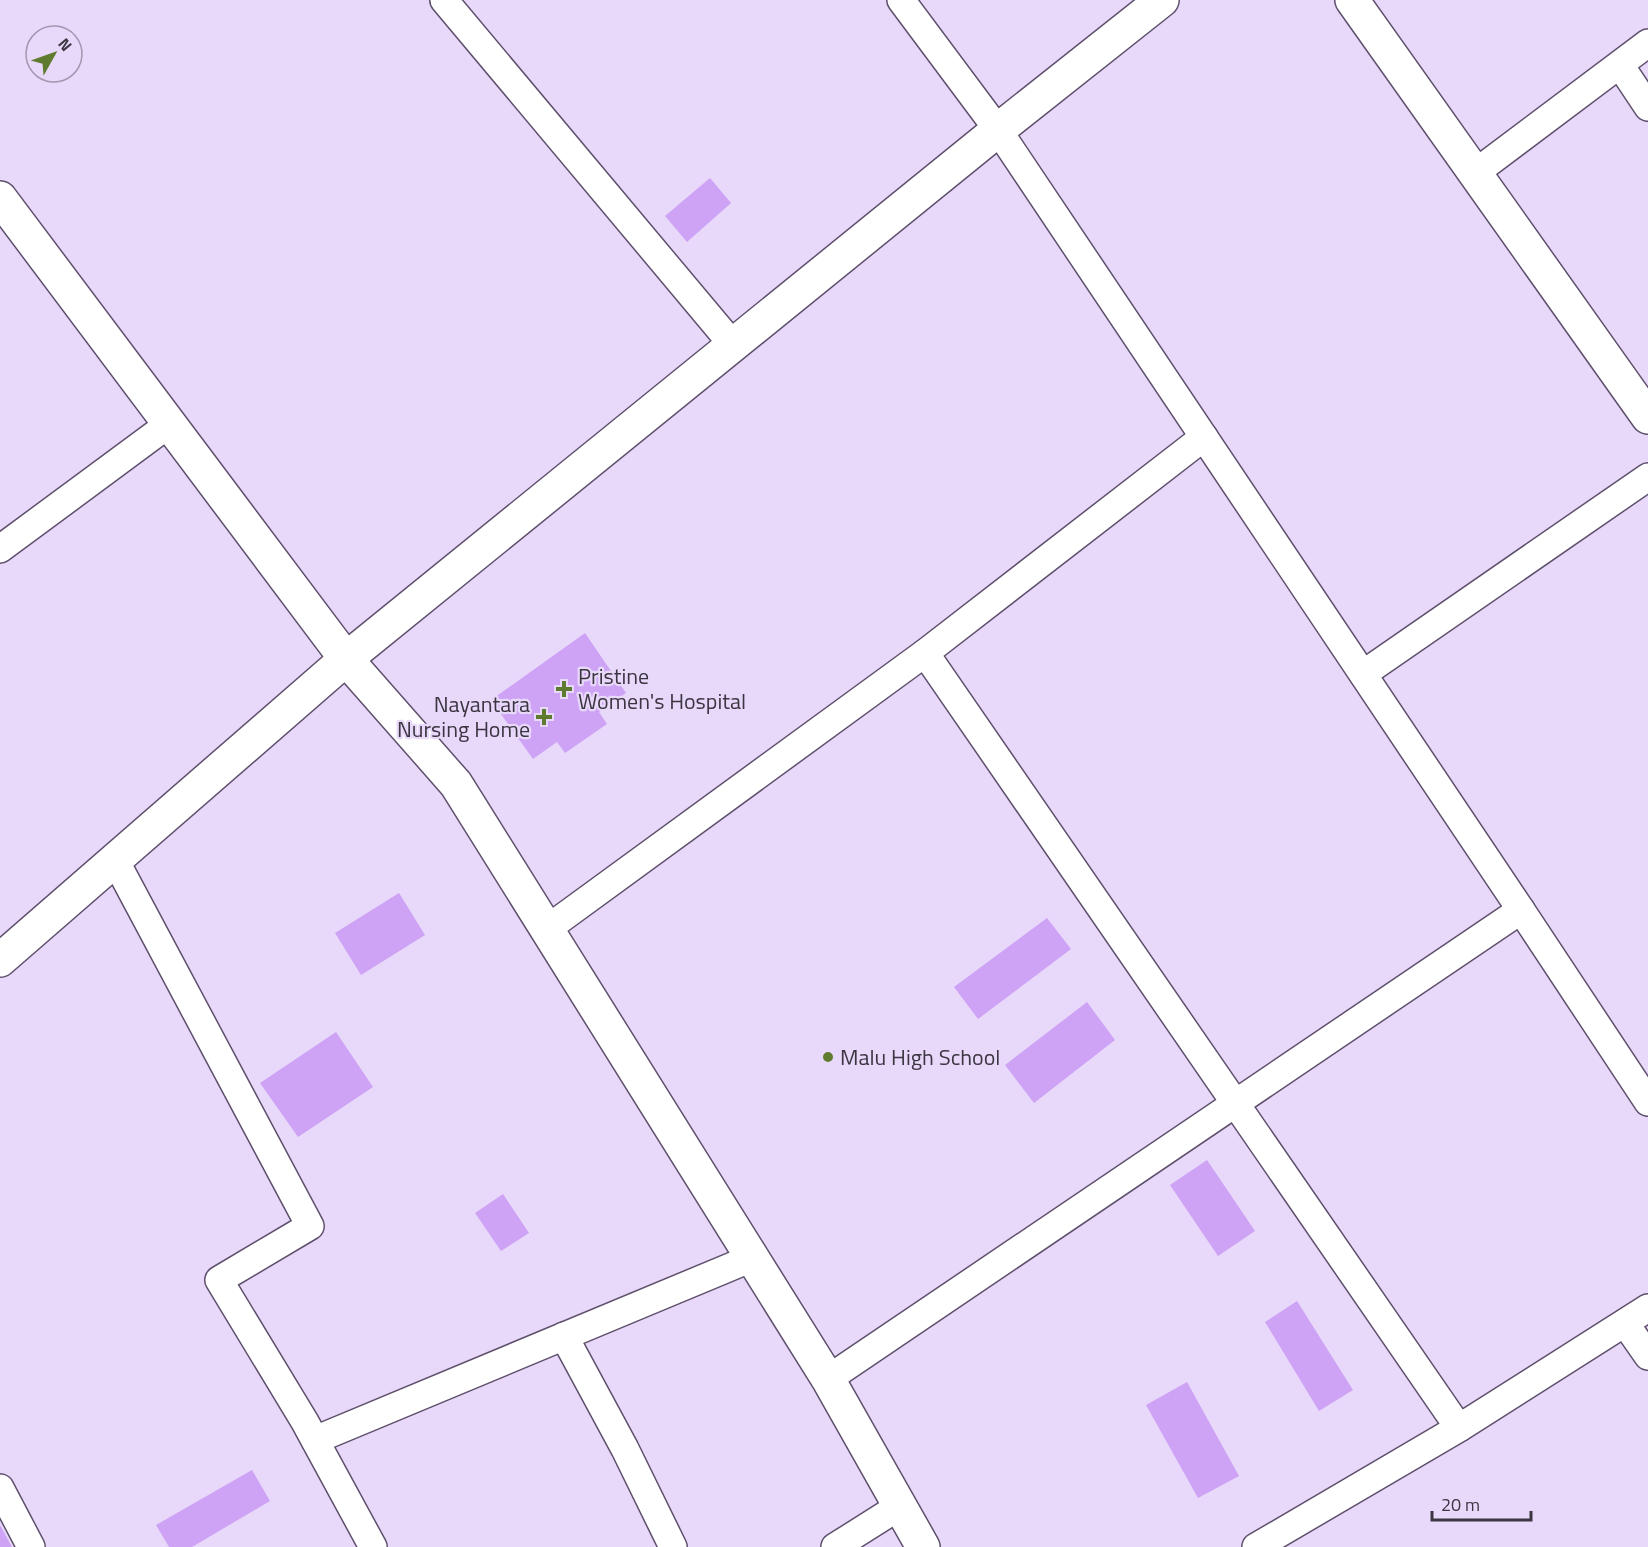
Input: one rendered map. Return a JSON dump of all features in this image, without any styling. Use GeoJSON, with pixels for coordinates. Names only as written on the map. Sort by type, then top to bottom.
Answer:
{"type":"FeatureCollection","features":[{"type":"Feature","properties":{"kind":"street"},"geometry":{"type":"LineString","coordinates":[[444,0],[733,345]]}},
{"type":"Feature","properties":{"kind":"street"},"geometry":{"type":"LineString","coordinates":[[901,0],[998,130],[1648,1102]]}},
{"type":"Feature","properties":{"kind":"street"},"geometry":{"type":"LineString","coordinates":[[0,960],[346,659],[998,130],[1162,0]]}},
{"type":"Feature","properties":{"kind":"street"},"geometry":{"type":"LineString","coordinates":[[1352,0],[1648,417]]}},
{"type":"Feature","properties":{"kind":"street"},"geometry":{"type":"LineString","coordinates":[[1475,173],[1648,43]]}},
{"type":"Feature","properties":{"kind":"street"},"geometry":{"type":"LineString","coordinates":[[1620,65],[1648,107]]}},
{"type":"Feature","properties":{"kind":"street"},"geometry":{"type":"LineString","coordinates":[[0,198],[346,659],[456,783],[828,1379],[923,1547]]}},
{"type":"Feature","properties":{"kind":"street"},"geometry":{"type":"LineString","coordinates":[[0,549],[169,424]]}},
{"type":"Feature","properties":{"kind":"street"},"geometry":{"type":"LineString","coordinates":[[547,928],[925,652],[1204,437]]}},
{"type":"Feature","properties":{"kind":"street"},"geometry":{"type":"LineString","coordinates":[[1363,674],[1648,477]]}},
{"type":"Feature","properties":{"kind":"street"},"geometry":{"type":"LineString","coordinates":[[925,652],[1460,1428]]}},
{"type":"Feature","properties":{"kind":"street"},"geometry":{"type":"LineString","coordinates":[[115,860],[310,1226],[219,1280],[315,1440],[373,1547]]}},
{"type":"Feature","properties":{"kind":"street"},"geometry":{"type":"LineString","coordinates":[[828,1379],[1521,910]]}},
{"type":"Feature","properties":{"kind":"street"},"geometry":{"type":"LineString","coordinates":[[315,1440],[752,1258]]}},
{"type":"Feature","properties":{"kind":"street"},"geometry":{"type":"LineString","coordinates":[[1256,1547],[1460,1428],[1648,1308]]}},
{"type":"Feature","properties":{"kind":"street"},"geometry":{"type":"LineString","coordinates":[[1625,1323],[1648,1356]]}},
{"type":"Feature","properties":{"kind":"street"},"geometry":{"type":"LineString","coordinates":[[564,1336],[626,1449],[673,1547]]}},
{"type":"Feature","properties":{"kind":"street"},"geometry":{"type":"LineString","coordinates":[[0,1488],[31,1547]]}},
{"type":"Feature","properties":{"kind":"street"},"geometry":{"type":"LineString","coordinates":[[835,1547],[900,1506]]}},
{"type":"Feature","properties":{"kind":"building"},"geometry":{"type":"Polygon","coordinates":[[[710,178],[731,203],[687,242],[665,216],[710,178]]]}},
{"type":"Feature","properties":{"kind":"building"},"geometry":{"type":"Polygon","coordinates":[[[585,633],[626,693],[599,712],[607,724],[565,753],[557,742],[533,759],[491,700],[585,633]]]}},
{"type":"Feature","properties":{"kind":"building"},"geometry":{"type":"Polygon","coordinates":[[[399,893],[425,935],[361,975],[335,933],[399,893]]]}},
{"type":"Feature","properties":{"kind":"building"},"geometry":{"type":"Polygon","coordinates":[[[1047,918],[1071,949],[978,1019],[954,987],[1047,918]]]}},
{"type":"Feature","properties":{"kind":"building"},"geometry":{"type":"Polygon","coordinates":[[[1087,1002],[1115,1040],[1034,1103],[1005,1065],[1087,1002]]]}},
{"type":"Feature","properties":{"kind":"building"},"geometry":{"type":"Polygon","coordinates":[[[336,1032],[373,1087],[298,1137],[260,1083],[336,1032]]]}},
{"type":"Feature","properties":{"kind":"building"},"geometry":{"type":"Polygon","coordinates":[[[1207,1160],[1255,1231],[1218,1256],[1170,1185],[1207,1160]]]}},
{"type":"Feature","properties":{"kind":"building"},"geometry":{"type":"Polygon","coordinates":[[[503,1194],[529,1233],[501,1251],[475,1213],[503,1194]]]}},
{"type":"Feature","properties":{"kind":"building"},"geometry":{"type":"Polygon","coordinates":[[[1297,1301],[1353,1390],[1319,1411],[1265,1322],[1297,1301]]]}},
{"type":"Feature","properties":{"kind":"building"},"geometry":{"type":"Polygon","coordinates":[[[1187,1382],[1239,1476],[1198,1498],[1146,1405],[1187,1382]]]}},
{"type":"Feature","properties":{"kind":"building"},"geometry":{"type":"Polygon","coordinates":[[[252,1470],[270,1501],[192,1547],[169,1547],[156,1525],[252,1470]]]}},
{"type":"Feature","properties":{"kind":"building"},"geometry":{"type":"Polygon","coordinates":[[[0,1525],[12,1547],[0,1547],[0,1525]]]}},
{"type":"Feature","properties":{"kind":"place","name":"Pristine Women's Hospital"},"geometry":{"type":"Point","coordinates":[564,689]}},
{"type":"Feature","properties":{"kind":"place","name":"Nayantara Nursing Home"},"geometry":{"type":"Point","coordinates":[544,717]}},
{"type":"Feature","properties":{"kind":"place","name":"Malu High School"},"geometry":{"type":"Point","coordinates":[828,1057]}}]}
